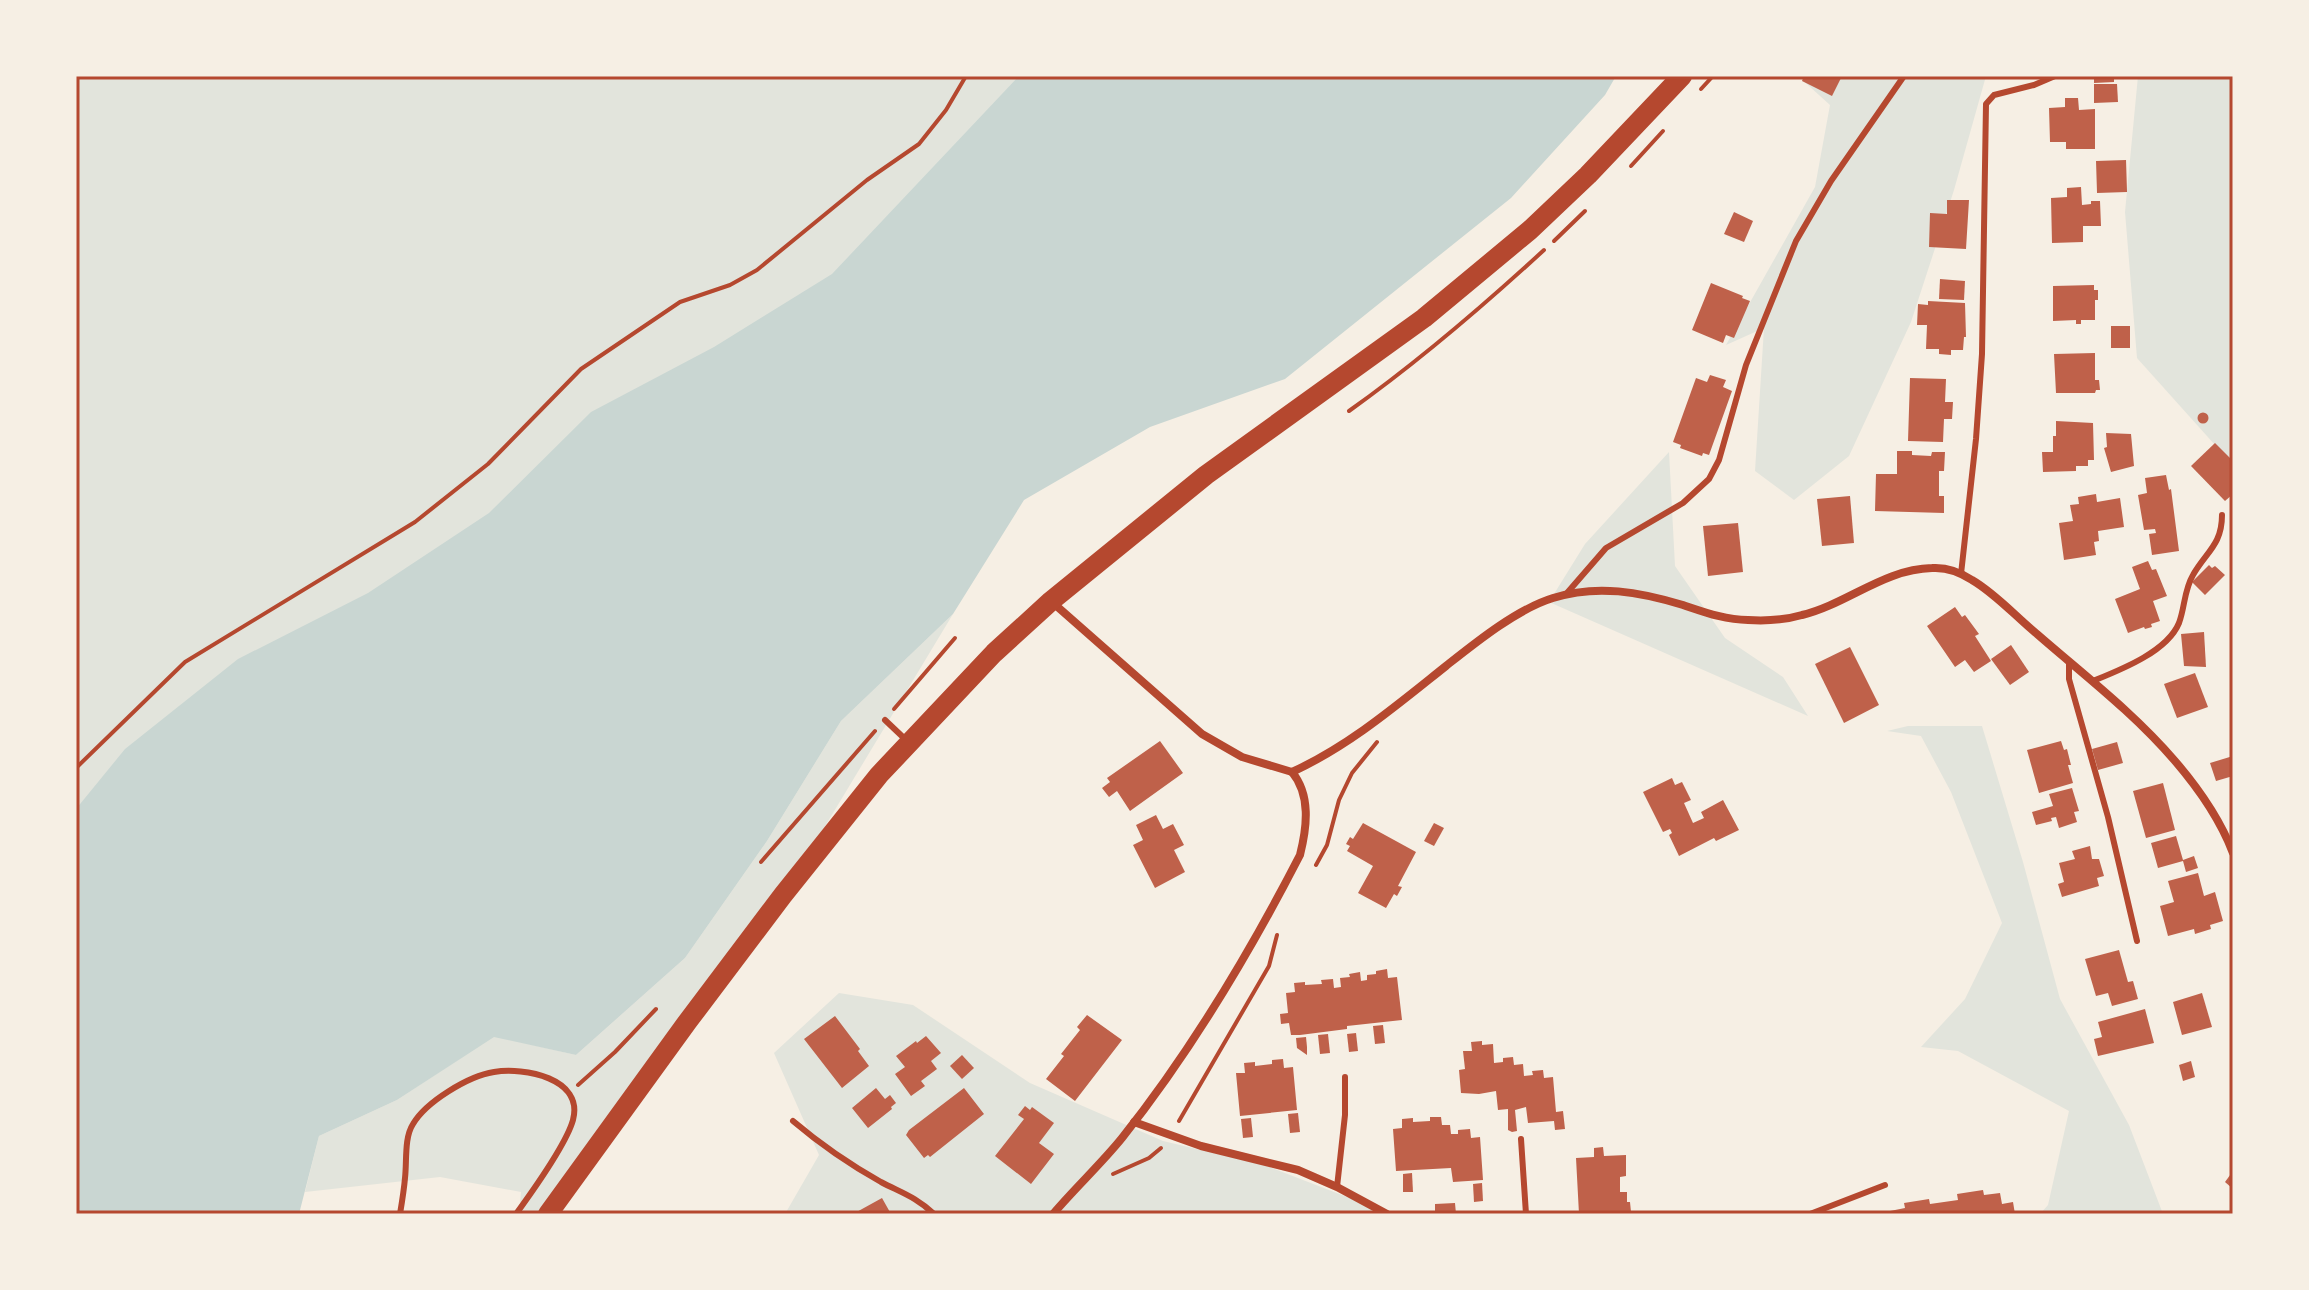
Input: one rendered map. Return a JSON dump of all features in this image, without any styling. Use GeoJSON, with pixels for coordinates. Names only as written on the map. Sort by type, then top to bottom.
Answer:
{"type":"FeatureCollection","features":[{"type":"Feature","properties":{"kind":"main road"},"geometry":{"type":"LineString","coordinates":[[548,1214],[783,895],[879,775],[994,653],[1051,601],[1206,475],[1424,318],[1485,268],[1588,175],[1682,76]]}},
{"type":"Feature","properties":{"kind":"street"},"geometry":{"type":"LineString","coordinates":[[1292,772],[1319,759],[1376,721],[1489,632],[1552,598],[1615,589],[1728,618],[1764,621],[1803,615],[1898,574],[1943,568],[1961,574],[1989,591],[2120,705],[2176,762],[2208,804],[2224,830],[2233,853]]}},
{"type":"Feature","properties":{"kind":"street"},"geometry":{"type":"LineString","coordinates":[[1051,601],[1202,734],[1242,757],[1292,772],[1303,790],[1305,810],[1305,835],[1300,855],[1240,966],[1134,1122],[1053,1214]]}},
{"type":"Feature","properties":{"kind":"street"},"geometry":{"type":"LineString","coordinates":[[1134,1122],[1201,1146],[1298,1170],[1387,1214]]}},
{"type":"Feature","properties":{"kind":"lane"},"geometry":{"type":"LineString","coordinates":[[1564,596],[1606,548],[1683,503],[1709,479],[1719,460],[1746,365],[1796,241],[1831,181],[1904,76]]}},
{"type":"Feature","properties":{"kind":"lane"},"geometry":{"type":"LineString","coordinates":[[1961,574],[1982,354],[1986,104],[1994,95],[2055,76]]}},
{"type":"Feature","properties":{"kind":"lane"},"geometry":{"type":"LineString","coordinates":[[2093,681],[2139,661],[2169,638],[2179,624],[2189,582],[2220,536],[2222,515]]}},
{"type":"Feature","properties":{"kind":"lane"},"geometry":{"type":"LineString","coordinates":[[2069,661],[2069,679],[2108,817],[2137,941]]}},
{"type":"Feature","properties":{"kind":"lane"},"geometry":{"type":"LineString","coordinates":[[885,720],[909,743]]}},
{"type":"Feature","properties":{"kind":"lane"},"geometry":{"type":"LineString","coordinates":[[400,1214],[406,1151],[412,1125],[431,1103],[462,1084],[492,1072],[530,1073],[548,1079],[570,1092],[574,1104],[573,1120],[555,1155],[516,1214]]}},
{"type":"Feature","properties":{"kind":"lane"},"geometry":{"type":"LineString","coordinates":[[1337,1187],[1345,1115],[1345,1077]]}},
{"type":"Feature","properties":{"kind":"lane"},"geometry":{"type":"LineString","coordinates":[[793,1121],[822,1146],[921,1202],[934,1214]]}},
{"type":"Feature","properties":{"kind":"lane"},"geometry":{"type":"LineString","coordinates":[[1521,1139],[1526,1214]]}},
{"type":"Feature","properties":{"kind":"lane"},"geometry":{"type":"LineString","coordinates":[[1810,1214],[1885,1185]]}},
{"type":"Feature","properties":{"kind":"path"},"geometry":{"type":"LineString","coordinates":[[76,768],[185,662],[415,522],[488,464],[581,369],[680,302],[730,285],[757,270],[867,180],[919,144],[946,110],[966,76]]}},
{"type":"Feature","properties":{"kind":"path"},"geometry":{"type":"LineString","coordinates":[[761,862],[955,638]]}},
{"type":"Feature","properties":{"kind":"path"},"geometry":{"type":"LineString","coordinates":[[570,1092],[615,1052],[656,1009]]}},
{"type":"Feature","properties":{"kind":"shaded area"},"geometry":{"type":"Polygon","coordinates":[[[76,76],[1188,76],[76,1112],[76,76]]]}},
{"type":"Feature","properties":{"kind":"shaded area"},"geometry":{"type":"Polygon","coordinates":[[[1019,76],[1616,76],[1605,95],[1511,198],[1285,379],[1150,427],[1024,500],[953,614],[841,721],[767,841],[685,958],[576,1055],[494,1037],[397,1100],[319,1136],[299,1214],[76,1214],[76,809],[125,749],[238,659],[368,593],[489,513],[591,412],[714,347],[832,274],[1019,76]]]}},
{"type":"Feature","properties":{"kind":"shaded area"},"geometry":{"type":"Polygon","coordinates":[[[1798,76],[1986,76],[1954,190],[1911,322],[1849,456],[1794,500],[1755,471],[1764,328],[1726,345],[1815,187],[1830,105],[1798,76]]]}},
{"type":"Feature","properties":{"kind":"shaded area"},"geometry":{"type":"Polygon","coordinates":[[[2138,76],[2233,76],[2233,465],[2137,358],[2125,212],[2138,76]]]}},
{"type":"Feature","properties":{"kind":"shaded area"},"geometry":{"type":"Polygon","coordinates":[[[1669,452],[1675,566],[1725,638],[1783,677],[1808,716],[1549,602],[1585,544],[1669,452]]]}},
{"type":"Feature","properties":{"kind":"shaded area"},"geometry":{"type":"Polygon","coordinates":[[[953,614],[786,891],[549,1214],[519,1214],[521,1192],[440,1177],[305,1192],[319,1136],[397,1100],[494,1036],[576,1055],[685,958],[767,841],[841,721],[953,614]]]}},
{"type":"Feature","properties":{"kind":"shaded area"},"geometry":{"type":"Polygon","coordinates":[[[1908,726],[1982,726],[2060,999],[2129,1125],[2163,1214],[2040,1214],[2048,1205],[2069,1111],[1958,1051],[1921,1047],[1965,999],[2002,923],[1951,792],[1921,736],[1887,731],[1908,726]]]}},
{"type":"Feature","properties":{"kind":"shaded area"},"geometry":{"type":"Polygon","coordinates":[[[839,993],[913,1005],[1030,1083],[1163,1141],[1264,1165],[1391,1214],[785,1214],[819,1155],[774,1053],[839,993]]]}},
{"type":"Feature","properties":{"kind":"building"},"geometry":{"type":"Polygon","coordinates":[[[1804,76],[1842,76],[1832,96],[1802,81],[1804,76]]]}},
{"type":"Feature","properties":{"kind":"building"},"geometry":{"type":"Polygon","coordinates":[[[2094,76],[2114,76],[2114,82],[2094,83],[2094,76]]]}},
{"type":"Feature","properties":{"kind":"building"},"geometry":{"type":"Polygon","coordinates":[[[2094,84],[2117,84],[2118,102],[2094,103],[2094,84]]]}},
{"type":"Feature","properties":{"kind":"building"},"geometry":{"type":"Polygon","coordinates":[[[2065,98],[2078,98],[2079,110],[2095,109],[2095,149],[2066,149],[2066,142],[2050,142],[2049,108],[2065,107],[2065,98]]]}},
{"type":"Feature","properties":{"kind":"building"},"geometry":{"type":"Polygon","coordinates":[[[2126,160],[2127,192],[2097,193],[2096,161],[2126,160]]]}},
{"type":"Feature","properties":{"kind":"building"},"geometry":{"type":"Polygon","coordinates":[[[2081,187],[2082,205],[2100,201],[2101,226],[2083,226],[2083,242],[2052,243],[2051,198],[2067,197],[2067,188],[2081,187]]]}},
{"type":"Feature","properties":{"kind":"building"},"geometry":{"type":"Polygon","coordinates":[[[1947,200],[1969,200],[1966,249],[1929,247],[1930,213],[1947,214],[1947,200]]]}},
{"type":"Feature","properties":{"kind":"building"},"geometry":{"type":"Polygon","coordinates":[[[1734,212],[1753,221],[1744,242],[1724,234],[1734,212]]]}},
{"type":"Feature","properties":{"kind":"building"},"geometry":{"type":"Polygon","coordinates":[[[1940,279],[1965,281],[1964,300],[1939,299],[1940,279]]]}},
{"type":"Feature","properties":{"kind":"building"},"geometry":{"type":"Polygon","coordinates":[[[1711,283],[1750,301],[1734,338],[1726,335],[1723,343],[1692,330],[1711,283]]]}},
{"type":"Feature","properties":{"kind":"building"},"geometry":{"type":"Polygon","coordinates":[[[2094,285],[2094,290],[2098,290],[2095,320],[2081,320],[2081,324],[2076,324],[2076,320],[2053,321],[2053,286],[2094,285]]]}},
{"type":"Feature","properties":{"kind":"building"},"geometry":{"type":"Polygon","coordinates":[[[1928,301],[1965,303],[1966,337],[1963,350],[1951,350],[1951,355],[1939,354],[1939,349],[1926,349],[1927,325],[1917,325],[1918,304],[1928,305],[1928,301]]]}},
{"type":"Feature","properties":{"kind":"building"},"geometry":{"type":"Polygon","coordinates":[[[2111,326],[2130,326],[2130,348],[2111,348],[2111,326]]]}},
{"type":"Feature","properties":{"kind":"building"},"geometry":{"type":"Polygon","coordinates":[[[2095,353],[2095,380],[2099,380],[2100,390],[2095,393],[2056,393],[2054,354],[2095,353]]]}},
{"type":"Feature","properties":{"kind":"building"},"geometry":{"type":"Polygon","coordinates":[[[1710,375],[1726,380],[1723,387],[1732,391],[1709,455],[1703,453],[1702,456],[1673,442],[1696,378],[1707,382],[1710,375]]]}},
{"type":"Feature","properties":{"kind":"building"},"geometry":{"type":"Polygon","coordinates":[[[1910,378],[1946,379],[1945,402],[1953,402],[1952,419],[1944,419],[1943,442],[1908,441],[1910,378]]]}},
{"type":"Feature","properties":{"kind":"building"},"geometry":{"type":"Polygon","coordinates":[[[2203,412],[2209,418],[2203,424],[2197,418],[2203,412]]]}},
{"type":"Feature","properties":{"kind":"building"},"geometry":{"type":"Polygon","coordinates":[[[2056,421],[2093,423],[2094,460],[2088,460],[2088,466],[2076,466],[2076,471],[2043,472],[2042,452],[2053,452],[2056,421]]]}},
{"type":"Feature","properties":{"kind":"building"},"geometry":{"type":"Polygon","coordinates":[[[2106,433],[2131,434],[2134,466],[2111,472],[2104,448],[2107,447],[2106,433]]]}},
{"type":"Feature","properties":{"kind":"building"},"geometry":{"type":"Polygon","coordinates":[[[2215,443],[2233,461],[2233,494],[2225,501],[2191,466],[2215,443]]]}},
{"type":"Feature","properties":{"kind":"building"},"geometry":{"type":"Polygon","coordinates":[[[1897,451],[1931,456],[1932,452],[1945,452],[1944,471],[1939,471],[1939,496],[1944,496],[1944,513],[1875,511],[1876,474],[1897,474],[1897,451]]]}},
{"type":"Feature","properties":{"kind":"building"},"geometry":{"type":"Polygon","coordinates":[[[2166,475],[2171,489],[2179,551],[2152,555],[2149,534],[2156,533],[2155,529],[2144,530],[2138,495],[2147,493],[2145,478],[2166,475]]]}},
{"type":"Feature","properties":{"kind":"building"},"geometry":{"type":"Polygon","coordinates":[[[2096,494],[2097,502],[2120,498],[2124,527],[2098,531],[2099,541],[2094,542],[2096,555],[2064,560],[2059,523],[2073,521],[2070,505],[2079,504],[2078,497],[2096,494]]]}},
{"type":"Feature","properties":{"kind":"building"},"geometry":{"type":"Polygon","coordinates":[[[1850,496],[1854,543],[1822,546],[1817,499],[1850,496]]]}},
{"type":"Feature","properties":{"kind":"building"},"geometry":{"type":"Polygon","coordinates":[[[1738,523],[1743,572],[1708,576],[1703,526],[1738,523]]]}},
{"type":"Feature","properties":{"kind":"building"},"geometry":{"type":"Polygon","coordinates":[[[2148,561],[2152,570],[2156,569],[2167,596],[2153,601],[2160,621],[2151,624],[2152,627],[2128,633],[2115,599],[2140,589],[2132,567],[2148,561]]]}},
{"type":"Feature","properties":{"kind":"building"},"geometry":{"type":"Polygon","coordinates":[[[2209,565],[2225,575],[2205,595],[2192,582],[2209,565]]]}},
{"type":"Feature","properties":{"kind":"building"},"geometry":{"type":"Polygon","coordinates":[[[1955,607],[1979,634],[1975,636],[1991,661],[1974,672],[1965,660],[1955,667],[1927,626],[1955,607]]]}},
{"type":"Feature","properties":{"kind":"building"},"geometry":{"type":"Polygon","coordinates":[[[2204,632],[2206,667],[2184,666],[2181,634],[2204,632]]]}},
{"type":"Feature","properties":{"kind":"building"},"geometry":{"type":"Polygon","coordinates":[[[2011,645],[2029,672],[2010,685],[1991,659],[2011,645]]]}},
{"type":"Feature","properties":{"kind":"building"},"geometry":{"type":"Polygon","coordinates":[[[1850,647],[1879,705],[1844,723],[1815,664],[1850,647]]]}},
{"type":"Feature","properties":{"kind":"building"},"geometry":{"type":"Polygon","coordinates":[[[2195,673],[2208,707],[2177,718],[2164,684],[2195,673]]]}},
{"type":"Feature","properties":{"kind":"building"},"geometry":{"type":"Polygon","coordinates":[[[1160,741],[1183,773],[1130,811],[1117,791],[1109,797],[1102,788],[1110,782],[1107,778],[1160,741]]]}},
{"type":"Feature","properties":{"kind":"building"},"geometry":{"type":"Polygon","coordinates":[[[2061,741],[2064,750],[2067,749],[2073,783],[2039,793],[2027,750],[2061,741]]]}},
{"type":"Feature","properties":{"kind":"building"},"geometry":{"type":"Polygon","coordinates":[[[2117,742],[2123,763],[2098,770],[2092,749],[2117,742]]]}},
{"type":"Feature","properties":{"kind":"building"},"geometry":{"type":"Polygon","coordinates":[[[2233,756],[2233,776],[2216,781],[2210,763],[2233,756]]]}},
{"type":"Feature","properties":{"kind":"building"},"geometry":{"type":"Polygon","coordinates":[[[1672,778],[1675,785],[1682,782],[1691,800],[1684,803],[1693,823],[1704,818],[1701,812],[1723,800],[1739,830],[1716,841],[1714,838],[1679,856],[1669,835],[1672,833],[1670,829],[1663,832],[1643,792],[1672,778]]]}},
{"type":"Feature","properties":{"kind":"building"},"geometry":{"type":"Polygon","coordinates":[[[2163,783],[2175,830],[2146,838],[2133,791],[2163,783]]]}},
{"type":"Feature","properties":{"kind":"building"},"geometry":{"type":"Polygon","coordinates":[[[2072,788],[2079,811],[2074,812],[2077,822],[2059,828],[2056,817],[2036,825],[2032,812],[2053,806],[2049,794],[2072,788]]]}},
{"type":"Feature","properties":{"kind":"building"},"geometry":{"type":"Polygon","coordinates":[[[1156,815],[1163,829],[1173,824],[1184,845],[1174,850],[1185,872],[1155,888],[1133,845],[1143,840],[1136,825],[1156,815]]]}},
{"type":"Feature","properties":{"kind":"building"},"geometry":{"type":"Polygon","coordinates":[[[1363,823],[1416,852],[1398,886],[1402,887],[1386,908],[1358,893],[1373,866],[1347,851],[1350,846],[1346,844],[1363,823]]]}},
{"type":"Feature","properties":{"kind":"building"},"geometry":{"type":"Polygon","coordinates":[[[1434,823],[1444,828],[1434,846],[1424,841],[1434,823]]]}},
{"type":"Feature","properties":{"kind":"building"},"geometry":{"type":"Polygon","coordinates":[[[2176,836],[2183,860],[2194,856],[2198,868],[2186,872],[2183,861],[2158,868],[2151,843],[2176,836]]]}},
{"type":"Feature","properties":{"kind":"building"},"geometry":{"type":"Polygon","coordinates":[[[2090,846],[2092,859],[2099,859],[2104,876],[2097,878],[2099,886],[2062,897],[2058,884],[2064,882],[2059,863],[2075,859],[2072,851],[2090,846]]]}},
{"type":"Feature","properties":{"kind":"building"},"geometry":{"type":"Polygon","coordinates":[[[2198,873],[2204,896],[2215,892],[2223,921],[2195,934],[2194,929],[2168,936],[2160,906],[2174,902],[2168,881],[2198,873]]]}},
{"type":"Feature","properties":{"kind":"building"},"geometry":{"type":"Polygon","coordinates":[[[2119,950],[2128,982],[2133,981],[2138,999],[2112,1006],[2108,993],[2096,996],[2085,959],[2119,950]]]}},
{"type":"Feature","properties":{"kind":"building"},"geometry":{"type":"Polygon","coordinates":[[[1387,969],[1388,978],[1397,977],[1402,1020],[1300,1035],[1291,1035],[1289,1023],[1281,1024],[1280,1014],[1288,1013],[1286,993],[1295,992],[1294,983],[1322,984],[1321,980],[1333,979],[1334,988],[1341,987],[1340,978],[1350,977],[1349,974],[1360,972],[1361,981],[1367,980],[1367,975],[1387,969]]]}},
{"type":"Feature","properties":{"kind":"building"},"geometry":{"type":"Polygon","coordinates":[[[2202,993],[2212,1027],[2182,1035],[2173,1002],[2202,993]]]}},
{"type":"Feature","properties":{"kind":"building"},"geometry":{"type":"Polygon","coordinates":[[[2145,1009],[2154,1043],[2098,1056],[2094,1039],[2102,1037],[2098,1022],[2145,1009]]]}},
{"type":"Feature","properties":{"kind":"building"},"geometry":{"type":"Polygon","coordinates":[[[1087,1015],[1122,1040],[1075,1101],[1046,1079],[1064,1056],[1061,1054],[1080,1030],[1077,1027],[1087,1015]]]}},
{"type":"Feature","properties":{"kind":"building"},"geometry":{"type":"Polygon","coordinates":[[[835,1016],[869,1066],[842,1088],[804,1039],[835,1016]]]}},
{"type":"Feature","properties":{"kind":"building"},"geometry":{"type":"Polygon","coordinates":[[[1383,1025],[1385,1043],[1375,1044],[1373,1026],[1383,1025]]]}},
{"type":"Feature","properties":{"kind":"building"},"geometry":{"type":"Polygon","coordinates":[[[1356,1033],[1358,1051],[1349,1052],[1347,1034],[1356,1033]]]}},
{"type":"Feature","properties":{"kind":"building"},"geometry":{"type":"Polygon","coordinates":[[[1328,1034],[1330,1053],[1320,1054],[1318,1035],[1328,1034]]]}},
{"type":"Feature","properties":{"kind":"building"},"geometry":{"type":"Polygon","coordinates":[[[926,1036],[941,1053],[931,1061],[937,1069],[921,1081],[925,1086],[911,1096],[895,1074],[905,1067],[896,1056],[926,1036]]]}},
{"type":"Feature","properties":{"kind":"building"},"geometry":{"type":"Polygon","coordinates":[[[1306,1037],[1307,1055],[1297,1048],[1296,1038],[1306,1037]]]}},
{"type":"Feature","properties":{"kind":"building"},"geometry":{"type":"Polygon","coordinates":[[[1482,1041],[1482,1045],[1493,1044],[1494,1063],[1513,1057],[1514,1065],[1523,1064],[1524,1076],[1543,1070],[1544,1078],[1553,1077],[1556,1112],[1563,1111],[1565,1129],[1555,1130],[1554,1121],[1528,1123],[1526,1107],[1515,1110],[1517,1131],[1512,1132],[1508,1130],[1508,1109],[1498,1110],[1496,1091],[1461,1093],[1459,1070],[1465,1069],[1463,1051],[1472,1051],[1471,1042],[1482,1041]]]}},
{"type":"Feature","properties":{"kind":"building"},"geometry":{"type":"Polygon","coordinates":[[[962,1055],[974,1068],[962,1079],[950,1066],[962,1055]]]}},
{"type":"Feature","properties":{"kind":"building"},"geometry":{"type":"Polygon","coordinates":[[[1283,1059],[1284,1068],[1293,1067],[1297,1110],[1240,1116],[1236,1073],[1245,1073],[1244,1063],[1255,1062],[1255,1066],[1283,1059]]]}},
{"type":"Feature","properties":{"kind":"building"},"geometry":{"type":"Polygon","coordinates":[[[2191,1061],[2195,1077],[2183,1081],[2179,1065],[2191,1061]]]}},
{"type":"Feature","properties":{"kind":"building"},"geometry":{"type":"Polygon","coordinates":[[[876,1088],[885,1099],[890,1095],[896,1103],[868,1128],[852,1108],[876,1088]]]}},
{"type":"Feature","properties":{"kind":"building"},"geometry":{"type":"Polygon","coordinates":[[[964,1088],[984,1114],[930,1157],[924,1158],[906,1135],[964,1088]]]}},
{"type":"Feature","properties":{"kind":"building"},"geometry":{"type":"Polygon","coordinates":[[[1025,1106],[1030,1110],[1032,1107],[1054,1123],[1039,1143],[1054,1154],[1031,1184],[995,1156],[1024,1119],[1018,1115],[1025,1106]]]}},
{"type":"Feature","properties":{"kind":"building"},"geometry":{"type":"Polygon","coordinates":[[[1298,1113],[1300,1132],[1290,1133],[1288,1114],[1298,1113]]]}},
{"type":"Feature","properties":{"kind":"building"},"geometry":{"type":"Polygon","coordinates":[[[1430,1117],[1441,1117],[1442,1125],[1450,1125],[1451,1134],[1470,1129],[1471,1138],[1480,1137],[1483,1180],[1453,1182],[1451,1168],[1396,1171],[1393,1129],[1402,1128],[1402,1119],[1430,1121],[1430,1117]]]}},
{"type":"Feature","properties":{"kind":"building"},"geometry":{"type":"Polygon","coordinates":[[[1251,1118],[1253,1137],[1243,1138],[1241,1119],[1251,1118]]]}},
{"type":"Feature","properties":{"kind":"building"},"geometry":{"type":"Polygon","coordinates":[[[1603,1147],[1604,1156],[1626,1155],[1626,1176],[1620,1177],[1620,1192],[1627,1192],[1631,1212],[1579,1214],[1576,1158],[1594,1157],[1594,1148],[1603,1147]]]}},
{"type":"Feature","properties":{"kind":"building"},"geometry":{"type":"Polygon","coordinates":[[[2233,1171],[2233,1189],[2225,1182],[2233,1171]]]}},
{"type":"Feature","properties":{"kind":"building"},"geometry":{"type":"Polygon","coordinates":[[[1412,1173],[1413,1192],[1403,1192],[1403,1174],[1412,1173]]]}},
{"type":"Feature","properties":{"kind":"building"},"geometry":{"type":"Polygon","coordinates":[[[1482,1183],[1483,1201],[1474,1202],[1473,1184],[1482,1183]]]}},
{"type":"Feature","properties":{"kind":"building"},"geometry":{"type":"Polygon","coordinates":[[[1983,1190],[1984,1195],[2000,1193],[2002,1204],[2013,1202],[2015,1214],[1890,1214],[1890,1211],[1905,1208],[1904,1203],[1929,1199],[1930,1204],[1958,1200],[1957,1194],[1983,1190]]]}},
{"type":"Feature","properties":{"kind":"building"},"geometry":{"type":"Polygon","coordinates":[[[882,1198],[891,1214],[853,1214],[882,1198]]]}},
{"type":"Feature","properties":{"kind":"building"},"geometry":{"type":"Polygon","coordinates":[[[1455,1203],[1456,1214],[1435,1214],[1435,1204],[1455,1203]]]}}]}
